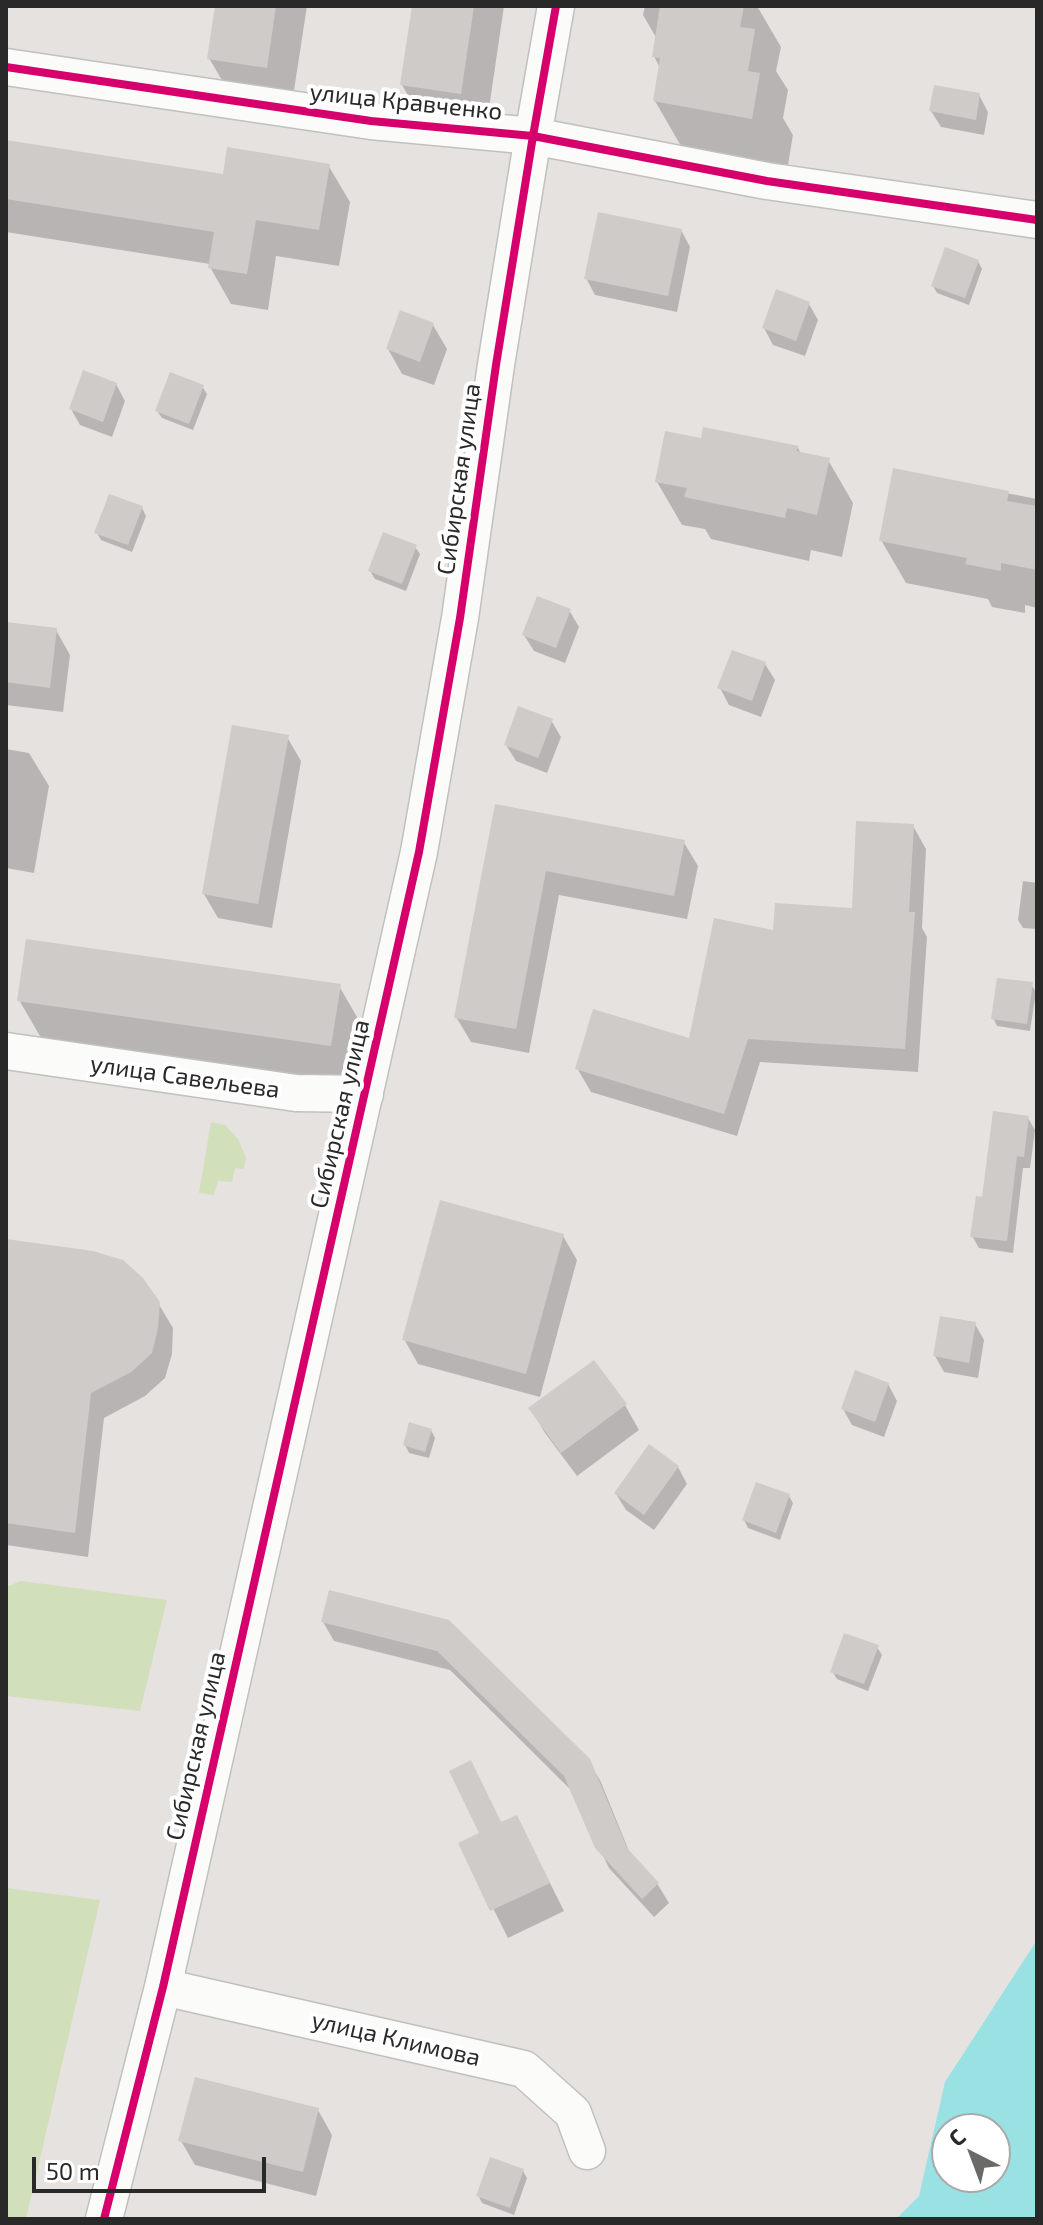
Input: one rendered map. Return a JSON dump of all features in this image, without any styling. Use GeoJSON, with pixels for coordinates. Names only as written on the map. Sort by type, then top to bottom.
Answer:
{"type":"FeatureCollection","features":[{"type":"Feature","properties":{"kind":"street","name":"Сибирская улица"},"geometry":{"type":"LineString","coordinates":[[104,2219],[163,1987],[422,836],[460,618],[496,365],[556,6]]}},
{"type":"Feature","properties":{"kind":"street","name":"улица Кравченко"},"geometry":{"type":"LineString","coordinates":[[6,67],[371,121],[533,136],[767,181],[1037,220]]}},
{"type":"Feature","properties":{"kind":"street","name":"улица Савельева"},"geometry":{"type":"LineString","coordinates":[[6,1051],[296,1093],[365,1094]]}},
{"type":"Feature","properties":{"kind":"street","name":"улица Климова"},"geometry":{"type":"LineString","coordinates":[[163,1987],[524,2069],[573,2113],[587,2151]]}},
{"type":"Feature","properties":{"kind":"green space"},"geometry":{"type":"Polygon","coordinates":[[[211,1122],[225,1125],[238,1139],[246,1158],[244,1169],[235,1168],[232,1182],[218,1181],[214,1195],[199,1193],[211,1122]]]}},
{"type":"Feature","properties":{"kind":"green space"},"geometry":{"type":"Polygon","coordinates":[[[21,1581],[167,1600],[140,1711],[6,1696],[6,1587],[21,1581]]]}},
{"type":"Feature","properties":{"kind":"green space"},"geometry":{"type":"Polygon","coordinates":[[[6,1888],[100,1900],[26,2219],[6,2219],[6,1888]]]}},
{"type":"Feature","properties":{"kind":"water"},"geometry":{"type":"Polygon","coordinates":[[[1037,1940],[1037,2219],[896,2219],[919,2196],[931,2143],[931,2193],[1011,2193],[1011,2113],[938,2113],[945,2082],[1037,1940]]]}},
{"type":"Feature","properties":{"kind":"building"},"geometry":{"type":"Polygon","coordinates":[[[215,6],[276,6],[267,68],[207,59],[215,6]]]}},
{"type":"Feature","properties":{"kind":"building"},"geometry":{"type":"Polygon","coordinates":[[[412,6],[474,6],[461,94],[400,85],[412,6]]]}},
{"type":"Feature","properties":{"kind":"building"},"geometry":{"type":"Polygon","coordinates":[[[660,6],[744,6],[740,27],[755,29],[748,71],[760,73],[752,119],[653,101],[660,58],[652,57],[660,6]]]}},
{"type":"Feature","properties":{"kind":"building"},"geometry":{"type":"Polygon","coordinates":[[[934,85],[980,93],[976,120],[929,111],[934,85]]]}},
{"type":"Feature","properties":{"kind":"building"},"geometry":{"type":"Polygon","coordinates":[[[6,140],[223,174],[227,147],[330,164],[319,230],[256,220],[247,274],[208,268],[214,232],[6,199],[6,140]]]}},
{"type":"Feature","properties":{"kind":"building"},"geometry":{"type":"Polygon","coordinates":[[[598,212],[682,229],[668,296],[584,279],[598,212]]]}},
{"type":"Feature","properties":{"kind":"building"},"geometry":{"type":"Polygon","coordinates":[[[945,247],[979,260],[965,298],[931,286],[945,247]]]}},
{"type":"Feature","properties":{"kind":"building"},"geometry":{"type":"Polygon","coordinates":[[[776,289],[810,302],[796,341],[762,328],[776,289]]]}},
{"type":"Feature","properties":{"kind":"building"},"geometry":{"type":"Polygon","coordinates":[[[400,310],[434,323],[420,362],[386,349],[400,310]]]}},
{"type":"Feature","properties":{"kind":"building"},"geometry":{"type":"Polygon","coordinates":[[[83,370],[117,383],[103,422],[69,409],[83,370]]]}},
{"type":"Feature","properties":{"kind":"building"},"geometry":{"type":"Polygon","coordinates":[[[170,372],[204,385],[189,424],[155,411],[170,372]]]}},
{"type":"Feature","properties":{"kind":"building"},"geometry":{"type":"Polygon","coordinates":[[[703,427],[799,446],[796,451],[830,458],[817,515],[787,508],[785,518],[684,497],[687,488],[655,482],[665,431],[701,438],[703,427]]]}},
{"type":"Feature","properties":{"kind":"building"},"geometry":{"type":"Polygon","coordinates":[[[893,468],[1009,491],[1007,501],[1037,506],[1037,570],[1001,563],[1001,571],[965,564],[967,558],[879,541],[893,468]]]}},
{"type":"Feature","properties":{"kind":"building"},"geometry":{"type":"Polygon","coordinates":[[[109,494],[143,506],[128,545],[94,533],[109,494]]]}},
{"type":"Feature","properties":{"kind":"building"},"geometry":{"type":"Polygon","coordinates":[[[383,532],[417,545],[402,584],[368,571],[383,532]]]}},
{"type":"Feature","properties":{"kind":"building"},"geometry":{"type":"Polygon","coordinates":[[[537,596],[571,609],[556,648],[522,635],[537,596]]]}},
{"type":"Feature","properties":{"kind":"building"},"geometry":{"type":"Polygon","coordinates":[[[6,622],[57,628],[50,688],[6,682],[6,622]]]}},
{"type":"Feature","properties":{"kind":"building"},"geometry":{"type":"Polygon","coordinates":[[[732,650],[766,662],[752,701],[717,688],[732,650]]]}},
{"type":"Feature","properties":{"kind":"building"},"geometry":{"type":"Polygon","coordinates":[[[518,706],[553,719],[538,758],[504,745],[518,706]]]}},
{"type":"Feature","properties":{"kind":"building"},"geometry":{"type":"Polygon","coordinates":[[[232,725],[289,735],[258,904],[202,894],[232,725]]]}},
{"type":"Feature","properties":{"kind":"building"},"geometry":{"type":"Polygon","coordinates":[[[495,804],[685,840],[674,896],[546,871],[516,1029],[454,1018],[495,804]]]}},
{"type":"Feature","properties":{"kind":"building"},"geometry":{"type":"Polygon","coordinates":[[[856,821],[914,824],[909,912],[915,912],[905,1049],[748,1039],[724,1114],[575,1069],[593,1009],[689,1038],[714,918],[773,930],[775,903],[852,908],[856,821]]]}},
{"type":"Feature","properties":{"kind":"building"},"geometry":{"type":"Polygon","coordinates":[[[26,939],[341,984],[331,1046],[17,1001],[26,939]]]}},
{"type":"Feature","properties":{"kind":"building"},"geometry":{"type":"Polygon","coordinates":[[[997,978],[1033,982],[1027,1024],[991,1019],[997,978]]]}},
{"type":"Feature","properties":{"kind":"building"},"geometry":{"type":"Polygon","coordinates":[[[993,1111],[1029,1116],[1024,1157],[1017,1156],[1007,1241],[970,1237],[976,1196],[982,1197],[993,1111]]]}},
{"type":"Feature","properties":{"kind":"building"},"geometry":{"type":"Polygon","coordinates":[[[440,1200],[564,1234],[526,1374],[402,1340],[440,1200]]]}},
{"type":"Feature","properties":{"kind":"building"},"geometry":{"type":"Polygon","coordinates":[[[6,1239],[93,1251],[123,1260],[143,1278],[160,1302],[152,1353],[131,1372],[91,1393],[75,1533],[6,1523],[6,1239]]]}},
{"type":"Feature","properties":{"kind":"building"},"geometry":{"type":"Polygon","coordinates":[[[940,1316],[976,1322],[969,1363],[933,1356],[940,1316]]]}},
{"type":"Feature","properties":{"kind":"building"},"geometry":{"type":"Polygon","coordinates":[[[594,1360],[627,1404],[561,1453],[528,1408],[594,1360]]]}},
{"type":"Feature","properties":{"kind":"building"},"geometry":{"type":"Polygon","coordinates":[[[855,1370],[889,1383],[875,1422],[841,1409],[855,1370]]]}},
{"type":"Feature","properties":{"kind":"building"},"geometry":{"type":"Polygon","coordinates":[[[409,1422],[432,1429],[425,1452],[403,1445],[409,1422]]]}},
{"type":"Feature","properties":{"kind":"building"},"geometry":{"type":"Polygon","coordinates":[[[649,1444],[679,1466],[644,1515],[614,1493],[649,1444]]]}},
{"type":"Feature","properties":{"kind":"building"},"geometry":{"type":"Polygon","coordinates":[[[756,1482],[790,1494],[776,1533],[742,1520],[756,1482]]]}},
{"type":"Feature","properties":{"kind":"building"},"geometry":{"type":"Polygon","coordinates":[[[329,1590],[449,1620],[590,1759],[627,1848],[659,1883],[642,1899],[595,1848],[564,1776],[437,1651],[321,1622],[329,1590]]]}},
{"type":"Feature","properties":{"kind":"building"},"geometry":{"type":"Polygon","coordinates":[[[844,1633],[879,1645],[864,1684],[830,1672],[844,1633]]]}},
{"type":"Feature","properties":{"kind":"building"},"geometry":{"type":"Polygon","coordinates":[[[471,1760],[501,1822],[517,1815],[550,1883],[490,1911],[458,1843],[479,1833],[449,1771],[471,1760]]]}},
{"type":"Feature","properties":{"kind":"building"},"geometry":{"type":"Polygon","coordinates":[[[195,2077],[319,2108],[303,2172],[178,2141],[195,2077]]]}},
{"type":"Feature","properties":{"kind":"building"},"geometry":{"type":"Polygon","coordinates":[[[490,2157],[524,2169],[510,2208],[476,2196],[490,2157]]]}},
{"type":"Feature","properties":{"kind":"cycle path"},"geometry":{"type":"LineString","coordinates":[[104,2219],[163,1987],[419,852],[460,618],[496,365],[556,6]]}},
{"type":"Feature","properties":{"kind":"cycle path"},"geometry":{"type":"LineString","coordinates":[[6,67],[371,121],[533,136],[767,181],[1037,220]]}}]}
